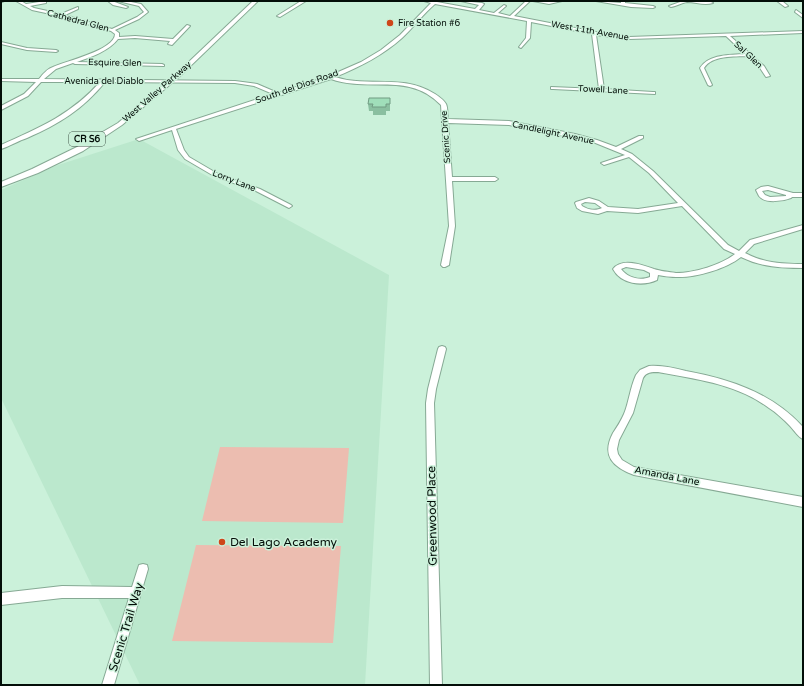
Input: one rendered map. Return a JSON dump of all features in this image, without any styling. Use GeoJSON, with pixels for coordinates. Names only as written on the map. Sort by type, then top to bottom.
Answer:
{"type":"FeatureCollection","features":[{"type":"Feature","properties":{"kind":"main road"},"geometry":{"type":"LineString","coordinates":[[214,32],[248,1]]}},
{"type":"Feature","properties":{"kind":"main road","name":"West Valley Parkway"},"geometry":{"type":"LineString","coordinates":[[1,186],[58,160],[101,137],[134,113],[256,1]]}},
{"type":"Feature","properties":{"kind":"main road","name":"West Valley Parkway"},"geometry":{"type":"LineString","coordinates":[[1,180],[45,161],[88,138],[125,113],[177,67]]}},
{"type":"Feature","properties":{"kind":"street","name":"Cathedral Glen"},"geometry":{"type":"LineString","coordinates":[[1,108],[26,95],[54,68],[99,50],[113,43],[117,38],[117,33],[112,30],[61,14],[33,9],[18,1]]}},
{"type":"Feature","properties":{"kind":"street"},"geometry":{"type":"LineString","coordinates":[[110,1],[114,4],[129,8],[143,8]]}},
{"type":"Feature","properties":{"kind":"street"},"geometry":{"type":"LineString","coordinates":[[112,30],[144,15],[146,12],[140,5],[120,1]]}},
{"type":"Feature","properties":{"kind":"street"},"geometry":{"type":"LineString","coordinates":[[279,16],[304,1]]}},
{"type":"Feature","properties":{"kind":"street","name":"West 11th Avenue"},"geometry":{"type":"LineString","coordinates":[[426,1],[594,32],[643,38],[803,32]]}},
{"type":"Feature","properties":{"kind":"street"},"geometry":{"type":"LineString","coordinates":[[463,1],[482,4],[475,11]]}},
{"type":"Feature","properties":{"kind":"street"},"geometry":{"type":"LineString","coordinates":[[511,17],[528,1]]}},
{"type":"Feature","properties":{"kind":"street"},"geometry":{"type":"LineString","coordinates":[[535,1],[549,3],[560,1]]}},
{"type":"Feature","properties":{"kind":"street"},"geometry":{"type":"LineString","coordinates":[[598,1],[623,2],[631,6],[653,7]]}},
{"type":"Feature","properties":{"kind":"street"},"geometry":{"type":"LineString","coordinates":[[671,6],[687,1],[711,3]]}},
{"type":"Feature","properties":{"kind":"street"},"geometry":{"type":"LineString","coordinates":[[779,1],[786,6]]}},
{"type":"Feature","properties":{"kind":"street"},"geometry":{"type":"LineString","coordinates":[[26,5],[45,2]]}},
{"type":"Feature","properties":{"kind":"street","name":"South del Dios Road"},"geometry":{"type":"LineString","coordinates":[[139,139],[174,129],[331,77],[360,65],[384,50],[410,28],[435,2]]}},
{"type":"Feature","properties":{"kind":"street"},"geometry":{"type":"LineString","coordinates":[[495,14],[504,6]]}},
{"type":"Feature","properties":{"kind":"street"},"geometry":{"type":"LineString","coordinates":[[61,14],[77,8]]}},
{"type":"Feature","properties":{"kind":"street"},"geometry":{"type":"LineString","coordinates":[[796,11],[803,17]]}},
{"type":"Feature","properties":{"kind":"street"},"geometry":{"type":"LineString","coordinates":[[521,47],[528,38],[529,20]]}},
{"type":"Feature","properties":{"kind":"street"},"geometry":{"type":"LineString","coordinates":[[117,38],[135,37],[172,42],[188,26]]}},
{"type":"Feature","properties":{"kind":"street"},"geometry":{"type":"LineString","coordinates":[[594,32],[602,90]]}},
{"type":"Feature","properties":{"kind":"street","name":"Sal Glen"},"geometry":{"type":"LineString","coordinates":[[727,34],[762,67],[768,76]]}},
{"type":"Feature","properties":{"kind":"street"},"geometry":{"type":"LineString","coordinates":[[1,43],[27,49],[56,51]]}},
{"type":"Feature","properties":{"kind":"street"},"geometry":{"type":"LineString","coordinates":[[710,85],[702,68],[706,62],[717,58],[749,55]]}},
{"type":"Feature","properties":{"kind":"street","name":"Esquire Glen"},"geometry":{"type":"LineString","coordinates":[[68,62],[162,65]]}},
{"type":"Feature","properties":{"kind":"street","name":"Scenic Drive"},"geometry":{"type":"LineString","coordinates":[[331,77],[342,80],[394,83],[420,88],[437,96],[444,105],[452,226],[445,265]]}},
{"type":"Feature","properties":{"kind":"street","name":"Avenida del Diablo"},"geometry":{"type":"LineString","coordinates":[[1,80],[104,80],[243,83],[255,85],[277,94]]}},
{"type":"Feature","properties":{"kind":"street"},"geometry":{"type":"LineString","coordinates":[[1,147],[59,120],[91,96],[104,80]]}},
{"type":"Feature","properties":{"kind":"street","name":"Towell Lane"},"geometry":{"type":"LineString","coordinates":[[553,88],[653,93]]}},
{"type":"Feature","properties":{"kind":"street","name":"Candlelight Avenue"},"geometry":{"type":"LineString","coordinates":[[445,121],[509,124],[575,136],[595,141],[616,149],[630,155],[651,172],[720,243],[750,259],[780,266],[803,266]]}},
{"type":"Feature","properties":{"kind":"street","name":"Lorry Lane"},"geometry":{"type":"LineString","coordinates":[[174,129],[181,150],[187,158],[216,175],[258,190],[289,206]]}},
{"type":"Feature","properties":{"kind":"street"},"geometry":{"type":"LineString","coordinates":[[616,149],[641,136]]}},
{"type":"Feature","properties":{"kind":"street"},"geometry":{"type":"LineString","coordinates":[[604,163],[630,155]]}},
{"type":"Feature","properties":{"kind":"street"},"geometry":{"type":"LineString","coordinates":[[449,178],[495,179]]}},
{"type":"Feature","properties":{"kind":"street"},"geometry":{"type":"LineString","coordinates":[[789,194],[803,195]]}},
{"type":"Feature","properties":{"kind":"street"},"geometry":{"type":"LineString","coordinates":[[606,209],[638,211],[683,204]]}},
{"type":"Feature","properties":{"kind":"street"},"geometry":{"type":"LineString","coordinates":[[654,272],[676,275],[696,273],[730,262],[752,242],[803,227]]}},
{"type":"Feature","properties":{"kind":"street","name":"Greenwood Place"},"geometry":{"type":"LineString","coordinates":[[436,685],[430,403],[442,350]]}},
{"type":"Feature","properties":{"kind":"street","name":"Amanda Lane"},"geometry":{"type":"LineString","coordinates":[[803,435],[800,429],[777,408],[754,393],[730,383],[658,369],[647,370],[641,374],[627,417],[613,441],[612,453],[615,460],[624,467],[634,471],[803,502]]}},
{"type":"Feature","properties":{"kind":"street","name":"Scenic Trail Way"},"geometry":{"type":"LineString","coordinates":[[108,685],[143,569]]}},
{"type":"Feature","properties":{"kind":"street"},"geometry":{"type":"LineString","coordinates":[[1,599],[62,592],[136,593]]}},
{"type":"Feature","properties":{"kind":"shaded area","name":"Del Lago Academy"},"geometry":{"type":"Polygon","coordinates":[[[139,139],[389,275],[365,685],[140,685],[1,398],[1,190],[55,166],[139,139]]]}},
{"type":"Feature","properties":{"kind":"shaded area"},"geometry":{"type":"Polygon","coordinates":[[[220,447],[349,448],[343,523],[202,521],[220,447]]]}},
{"type":"Feature","properties":{"kind":"shaded area"},"geometry":{"type":"Polygon","coordinates":[[[196,545],[341,546],[333,643],[172,641],[196,545]]]}},
{"type":"Feature","properties":{"kind":"building"},"geometry":{"type":"Polygon","coordinates":[[[369,98],[390,98],[390,104],[386,104],[386,107],[372,107],[373,104],[368,104],[369,98]]]}},
{"type":"Feature","properties":{"kind":"place","name":"Fire Station #6"},"geometry":{"type":"Point","coordinates":[390,23]}},
{"type":"Feature","properties":{"kind":"place","name":"Del Lago Academy"},"geometry":{"type":"Point","coordinates":[222,542]}}]}
